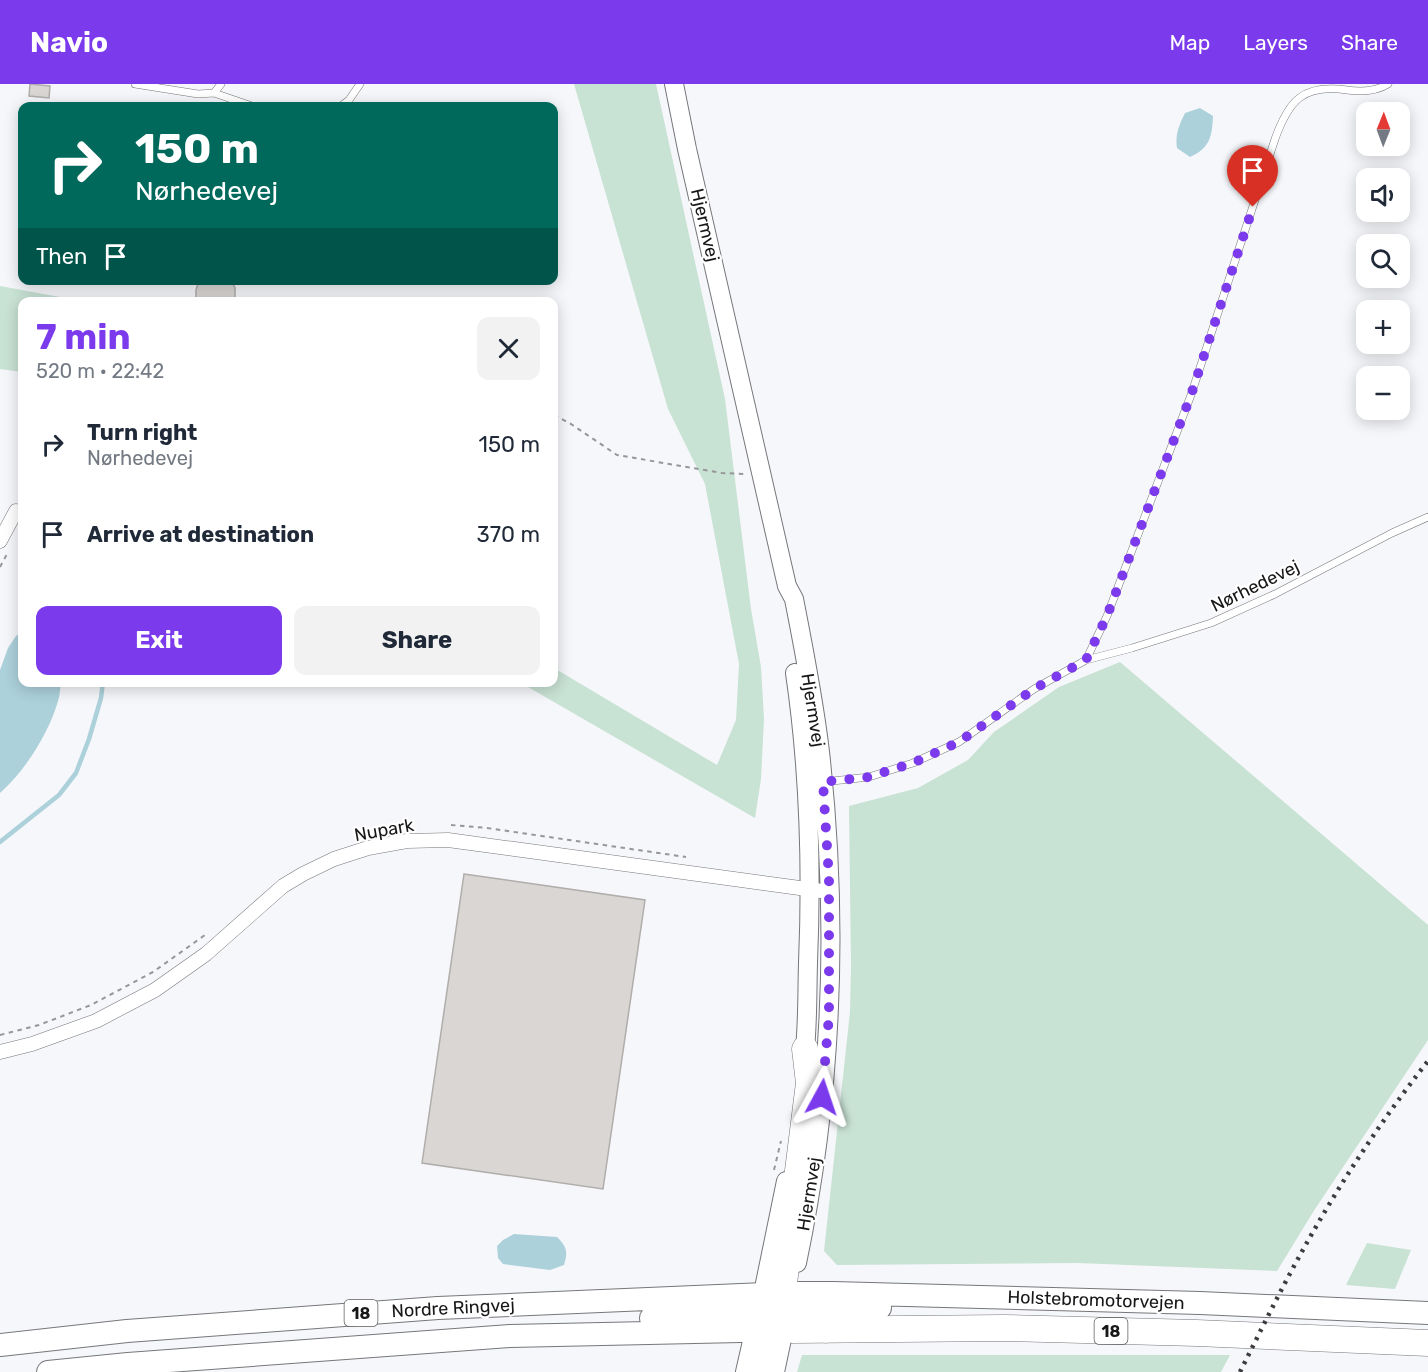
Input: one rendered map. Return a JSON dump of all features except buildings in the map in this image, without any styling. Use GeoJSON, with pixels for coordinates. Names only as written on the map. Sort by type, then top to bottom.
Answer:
{"type":"FeatureCollection","features":[{"type":"Feature","properties":{"kind":"highway"},"geometry":{"type":"LineString","coordinates":[[778,1313],[784,1283],[809,1083],[805,1049]]}},
{"type":"Feature","properties":{"kind":"highway","name":"Holstebromotorvejen"},"geometry":{"type":"LineString","coordinates":[[778,1313],[826,1330],[1015,1329],[1197,1333],[1428,1343]]}},
{"type":"Feature","properties":{"kind":"main road","name":"Nordre Ringvej"},"geometry":{"type":"LineString","coordinates":[[0,1345],[127,1331],[438,1308],[723,1295],[778,1313]]}},
{"type":"Feature","properties":{"kind":"main road","name":"Holstebromotorvejen"},"geometry":{"type":"LineString","coordinates":[[778,1313],[1001,1307],[1059,1299],[1428,1313]]}},
{"type":"Feature","properties":{"kind":"main road","name":"Nordre Ringvej"},"geometry":{"type":"LineString","coordinates":[[48,1372],[778,1313]]}},
{"type":"Feature","properties":{"kind":"main road"},"geometry":{"type":"LineString","coordinates":[[758,1372],[778,1313]]}},
{"type":"Feature","properties":{"kind":"street","name":"Hjermvej"},"geometry":{"type":"LineString","coordinates":[[674,84],[787,586],[794,599],[815,715],[815,782],[805,1049]]}},
{"type":"Feature","properties":{"kind":"street"},"geometry":{"type":"LineString","coordinates":[[0,541],[16,511]]}},
{"type":"Feature","properties":{"kind":"street","name":"Hjermvej"},"geometry":{"type":"LineString","coordinates":[[745,1372],[778,1313],[803,1235],[818,1137],[829,1016],[829,892],[827,828],[815,782]]}},
{"type":"Feature","properties":{"kind":"street","name":"Nupark"},"geometry":{"type":"LineString","coordinates":[[0,1052],[32,1044],[96,1021],[155,990],[206,954],[283,886],[334,859],[368,848],[407,841],[448,840],[829,892]]}},
{"type":"Feature","properties":{"kind":"street","name":"Hjermvej"},"geometry":{"type":"LineString","coordinates":[[775,1372],[778,1313]]}},
{"type":"Feature","properties":{"kind":"lane"},"geometry":{"type":"LineString","coordinates":[[135,84],[198,94],[214,93],[240,102]]}},
{"type":"Feature","properties":{"kind":"lane"},"geometry":{"type":"LineString","coordinates":[[214,93],[221,84]]}},
{"type":"Feature","properties":{"kind":"lane"},"geometry":{"type":"LineString","coordinates":[[346,102],[360,84]]}},
{"type":"Feature","properties":{"kind":"lane"},"geometry":{"type":"LineString","coordinates":[[1086,660],[1107,616],[1191,395],[1275,139],[1286,113],[1294,102],[1317,89],[1368,91],[1388,84]]}},
{"type":"Feature","properties":{"kind":"lane","name":"Nørhedevej"},"geometry":{"type":"LineString","coordinates":[[815,782],[869,777],[913,763],[959,742],[1034,689],[1086,660],[1211,624],[1428,517]]}},
{"type":"Feature","properties":{"kind":"path"},"geometry":{"type":"LineString","coordinates":[[558,417],[617,455],[743,475],[761,471]]}},
{"type":"Feature","properties":{"kind":"path"},"geometry":{"type":"LineString","coordinates":[[443,825],[487,828],[689,858]]}},
{"type":"Feature","properties":{"kind":"path"},"geometry":{"type":"LineString","coordinates":[[0,1035],[91,1005],[153,972],[209,932]]}},
{"type":"Feature","properties":{"kind":"path"},"geometry":{"type":"LineString","coordinates":[[772,1179],[782,1137]]}},
{"type":"Feature","properties":{"kind":"green space"},"geometry":{"type":"Polygon","coordinates":[[[574,84],[656,84],[725,399],[751,609],[761,667],[764,719],[761,779],[755,818],[528,687],[558,687],[558,670],[717,765],[736,720],[739,664],[705,484],[668,409],[574,84]]]}},
{"type":"Feature","properties":{"kind":"green space"},"geometry":{"type":"Polygon","coordinates":[[[0,286],[60,297],[18,297],[18,371],[0,369],[0,286]]]}},
{"type":"Feature","properties":{"kind":"green space"},"geometry":{"type":"Polygon","coordinates":[[[1120,662],[1428,925],[1428,1040],[1315,1209],[1277,1271],[1078,1263],[837,1265],[824,1251],[850,1012],[849,806],[918,788],[968,760],[994,732],[1059,687],[1120,662]]]}},
{"type":"Feature","properties":{"kind":"green space"},"geometry":{"type":"Polygon","coordinates":[[[1367,1243],[1411,1250],[1395,1289],[1346,1285],[1367,1243]]]}},
{"type":"Feature","properties":{"kind":"green space"},"geometry":{"type":"Polygon","coordinates":[[[802,1355],[1230,1355],[1221,1372],[797,1372],[802,1355]]]}},
{"type":"Feature","properties":{"kind":"water"},"geometry":{"type":"Polygon","coordinates":[[[1200,108],[1213,116],[1212,130],[1206,146],[1190,157],[1177,148],[1177,134],[1185,113],[1200,108]]]}},
{"type":"Feature","properties":{"kind":"water"},"geometry":{"type":"Polygon","coordinates":[[[18,635],[18,687],[61,687],[59,699],[49,726],[35,751],[0,793],[0,670],[8,648],[18,635]]]}},
{"type":"Feature","properties":{"kind":"water"},"geometry":{"type":"Polygon","coordinates":[[[514,1234],[557,1237],[566,1250],[564,1265],[550,1270],[503,1264],[498,1258],[497,1246],[514,1234]]]}},
{"type":"Feature","properties":{"kind":"waterway"},"geometry":{"type":"LineString","coordinates":[[0,842],[59,795],[76,773],[89,739],[102,687]]}},
{"type":"Feature","properties":{"kind":"railway"},"geometry":{"type":"LineString","coordinates":[[1240,1372],[1291,1271],[1328,1206],[1359,1156],[1428,1061]]}},
{"type":"Feature","properties":{"kind":"route"},"geometry":{"type":"LineString","coordinates":[[822,1097],[829,1016],[829,879],[823,782],[869,777],[913,763],[959,742],[1034,689],[1086,660],[1107,616],[1191,395],[1253,207]]}}]}
